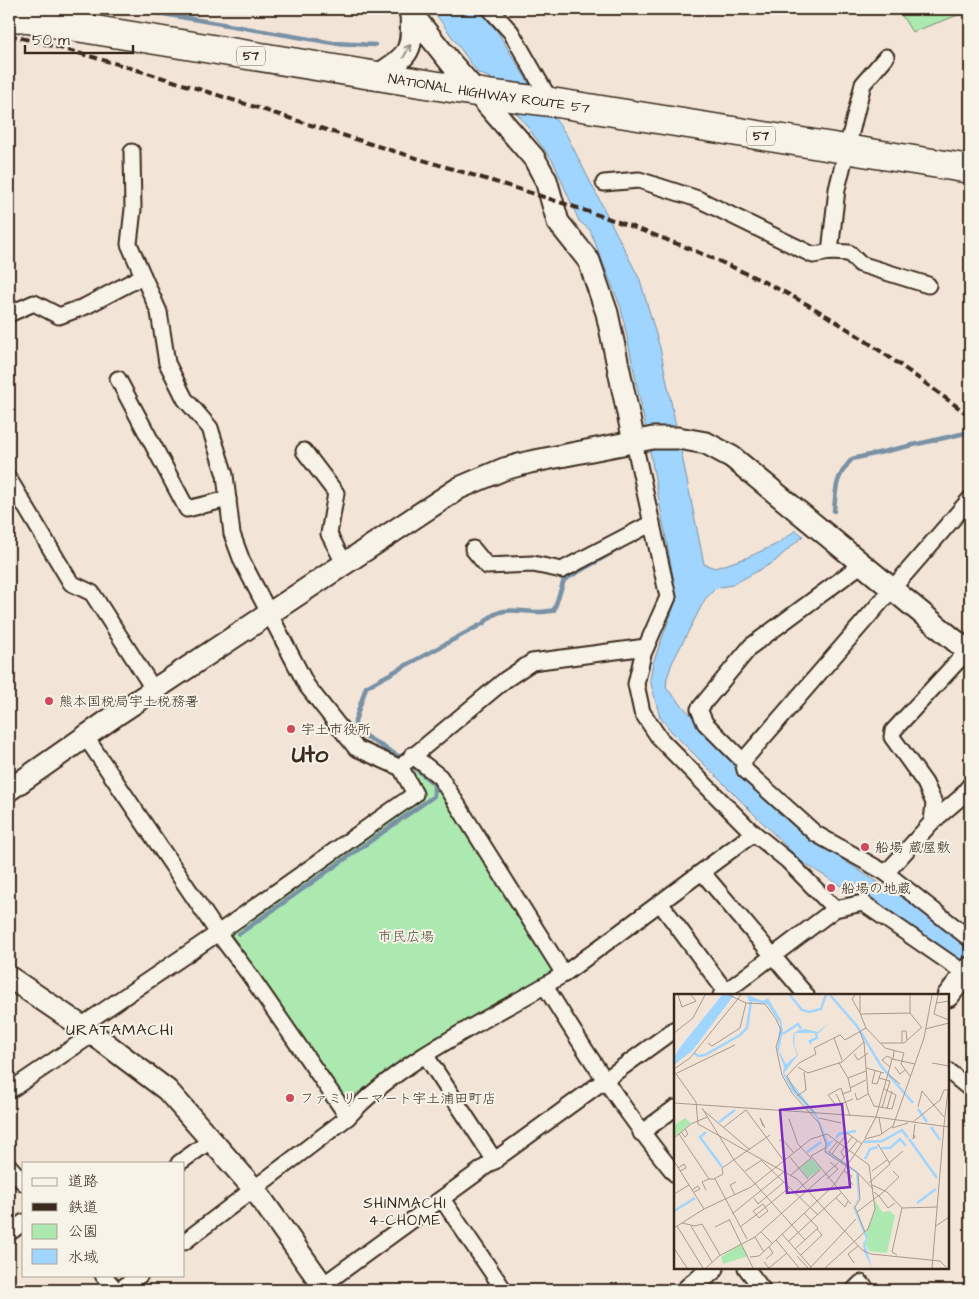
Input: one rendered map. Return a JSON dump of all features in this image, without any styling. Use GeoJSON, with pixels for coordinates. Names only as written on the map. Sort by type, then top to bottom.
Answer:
{"type":"FeatureCollection","features":[{"type":"Feature","properties":{"kind":"highway","name":"NATIONAL HIGHWAY ROUTE 57"},"geometry":{"type":"LineString","coordinates":[[9,16],[486,94],[551,102],[970,169]]}},
{"type":"Feature","properties":{"kind":"street"},"geometry":{"type":"LineString","coordinates":[[490,9],[511,32],[551,102]]}},
{"type":"Feature","properties":{"kind":"street"},"geometry":{"type":"LineString","coordinates":[[377,76],[404,58],[412,41],[410,10]]}},
{"type":"Feature","properties":{"kind":"street"},"geometry":{"type":"LineString","coordinates":[[410,10],[450,63],[486,94],[534,158],[546,180],[558,222],[589,261],[607,314],[643,440],[652,523],[668,597],[646,647],[636,684],[642,712],[660,739],[754,833],[788,861],[835,909]]}},
{"type":"Feature","properties":{"kind":"street"},"geometry":{"type":"LineString","coordinates":[[830,252],[837,189],[863,84],[886,57]]}},
{"type":"Feature","properties":{"kind":"street"},"geometry":{"type":"LineString","coordinates":[[9,1091],[87,1030],[218,934],[416,794],[401,768],[356,748],[307,686],[242,561],[232,534],[226,475],[210,428],[185,399],[167,363],[159,312],[129,244],[133,209],[132,152]]}},
{"type":"Feature","properties":{"kind":"street"},"geometry":{"type":"LineString","coordinates":[[604,183],[639,180],[698,199],[812,255],[830,252],[849,253],[860,264],[928,284]]}},
{"type":"Feature","properties":{"kind":"street"},"geometry":{"type":"LineString","coordinates":[[9,314],[34,303],[59,316],[86,306],[143,276]]}},
{"type":"Feature","properties":{"kind":"street"},"geometry":{"type":"LineString","coordinates":[[118,379],[187,509],[228,499]]}},
{"type":"Feature","properties":{"kind":"street"},"geometry":{"type":"LineString","coordinates":[[9,790],[85,736],[439,499],[504,469],[530,462],[643,440],[678,438],[706,443],[732,457],[969,650],[893,731],[892,737],[925,783],[934,804],[932,822]]}},
{"type":"Feature","properties":{"kind":"street"},"geometry":{"type":"LineString","coordinates":[[304,451],[336,493],[329,534],[344,563]]}},
{"type":"Feature","properties":{"kind":"street"},"geometry":{"type":"LineString","coordinates":[[9,479],[71,583],[92,593],[154,690]]}},
{"type":"Feature","properties":{"kind":"street"},"geometry":{"type":"LineString","coordinates":[[743,761],[894,590],[970,499]]}},
{"type":"Feature","properties":{"kind":"street"},"geometry":{"type":"LineString","coordinates":[[473,549],[488,566],[533,564],[562,570],[652,523]]}},
{"type":"Feature","properties":{"kind":"street"},"geometry":{"type":"LineString","coordinates":[[862,564],[751,646],[699,709],[705,723],[743,761],[745,770],[816,834],[886,873],[970,939]]}},
{"type":"Feature","properties":{"kind":"street"},"geometry":{"type":"LineString","coordinates":[[401,768],[412,755],[505,680],[532,662],[646,647]]}},
{"type":"Feature","properties":{"kind":"street"},"geometry":{"type":"LineString","coordinates":[[85,736],[218,934],[249,974],[348,1118]]}},
{"type":"Feature","properties":{"kind":"street"},"geometry":{"type":"LineString","coordinates":[[412,755],[440,777],[564,974]]}},
{"type":"Feature","properties":{"kind":"street"},"geometry":{"type":"LineString","coordinates":[[886,873],[932,822],[960,798],[970,785]]}},
{"type":"Feature","properties":{"kind":"street"},"geometry":{"type":"LineString","coordinates":[[185,1241],[348,1118],[364,1100],[426,1056],[520,998],[564,974],[754,833]]}},
{"type":"Feature","properties":{"kind":"street"},"geometry":{"type":"LineString","coordinates":[[702,872],[805,994]]}},
{"type":"Feature","properties":{"kind":"street"},"geometry":{"type":"LineString","coordinates":[[660,903],[723,993],[835,909],[863,903],[968,971],[949,995]]}},
{"type":"Feature","properties":{"kind":"street"},"geometry":{"type":"LineString","coordinates":[[9,977],[87,1030],[167,1090],[255,1190],[321,1289],[674,1030]]}},
{"type":"Feature","properties":{"kind":"street"},"geometry":{"type":"LineString","coordinates":[[545,986],[604,1081],[641,1133],[674,1173]]}},
{"type":"Feature","properties":{"kind":"street"},"geometry":{"type":"LineString","coordinates":[[426,1056],[495,1161]]}},
{"type":"Feature","properties":{"kind":"street"},"geometry":{"type":"LineString","coordinates":[[949,1072],[970,1089]]}},
{"type":"Feature","properties":{"kind":"street"},"geometry":{"type":"LineString","coordinates":[[641,1133],[674,1109]]}},
{"type":"Feature","properties":{"kind":"street"},"geometry":{"type":"LineString","coordinates":[[180,1162],[210,1141]]}},
{"type":"Feature","properties":{"kind":"street"},"geometry":{"type":"LineString","coordinates":[[9,1166],[22,1181]]}},
{"type":"Feature","properties":{"kind":"street"},"geometry":{"type":"LineString","coordinates":[[442,1199],[504,1290]]}},
{"type":"Feature","properties":{"kind":"street"},"geometry":{"type":"LineString","coordinates":[[9,1233],[22,1223]]}},
{"type":"Feature","properties":{"kind":"street"},"geometry":{"type":"LineString","coordinates":[[688,1290],[712,1269]]}},
{"type":"Feature","properties":{"kind":"street"},"geometry":{"type":"LineString","coordinates":[[747,1269],[763,1290]]}},
{"type":"Feature","properties":{"kind":"street"},"geometry":{"type":"LineString","coordinates":[[104,1276],[118,1290],[139,1276]]}},
{"type":"Feature","properties":{"kind":"street"},"geometry":{"type":"LineString","coordinates":[[854,1290],[862,1283],[867,1290]]}},
{"type":"Feature","properties":{"kind":"green space"},"geometry":{"type":"Polygon","coordinates":[[[898,9],[963,9],[964,13],[912,32],[898,9]]]}},
{"type":"Feature","properties":{"kind":"green space","name":"市民広場"},"geometry":{"type":"Polygon","coordinates":[[[414,769],[423,769],[438,783],[554,970],[346,1100],[229,931],[419,795],[411,776],[414,769]]]}},
{"type":"Feature","properties":{"kind":"water"},"geometry":{"type":"Polygon","coordinates":[[[432,9],[478,9],[497,31],[530,85],[566,134],[640,280],[660,348],[704,564],[715,568],[746,558],[777,544],[796,530],[803,536],[774,562],[732,585],[716,588],[705,599],[672,663],[666,688],[764,794],[822,846],[883,886],[894,888],[970,946],[970,969],[873,901],[851,892],[802,862],[671,731],[660,717],[650,680],[653,663],[677,598],[645,424],[621,308],[590,230],[579,221],[553,161],[491,78],[478,73],[432,9]]]}},
{"type":"Feature","properties":{"kind":"waterway"},"geometry":{"type":"LineString","coordinates":[[134,9],[333,43],[375,45]]}},
{"type":"Feature","properties":{"kind":"waterway"},"geometry":{"type":"LineString","coordinates":[[834,511],[839,477],[852,459],[970,432]]}},
{"type":"Feature","properties":{"kind":"waterway"},"geometry":{"type":"LineString","coordinates":[[403,759],[355,730],[355,721],[366,687],[484,623],[500,612],[509,610],[535,612],[554,610],[564,580],[620,548]]}},
{"type":"Feature","properties":{"kind":"waterway"},"geometry":{"type":"LineString","coordinates":[[239,934],[434,796],[434,784],[415,768]]}},
{"type":"Feature","properties":{"kind":"railway"},"geometry":{"type":"LineString","coordinates":[[9,35],[140,71],[575,207],[683,246],[788,294],[836,321],[970,416]]}},
{"type":"Feature","properties":{"kind":"place","name":"熊本国税局宇土税務署"},"geometry":{"type":"Point","coordinates":[49,701]}},
{"type":"Feature","properties":{"kind":"place","name":"宇土市役所"},"geometry":{"type":"Point","coordinates":[291,729]}},
{"type":"Feature","properties":{"kind":"place","name":"船場 蔵屋敷"},"geometry":{"type":"Point","coordinates":[865,847]}},
{"type":"Feature","properties":{"kind":"place","name":"船場の地蔵"},"geometry":{"type":"Point","coordinates":[831,888]}},
{"type":"Feature","properties":{"kind":"place","name":"ファミリーマート宇土浦田町店"},"geometry":{"type":"Point","coordinates":[290,1098]}},
{"type":"Feature","properties":{"kind":"district","name":"Uto"},"geometry":{"type":"Point","coordinates":[310,754]}},
{"type":"Feature","properties":{"kind":"district","name":"URATAMACHI"},"geometry":{"type":"Point","coordinates":[120,1029]}},
{"type":"Feature","properties":{"kind":"district","name":"SHINMACHI 4-CHOME"},"geometry":{"type":"Point","coordinates":[405,1212]}}]}
